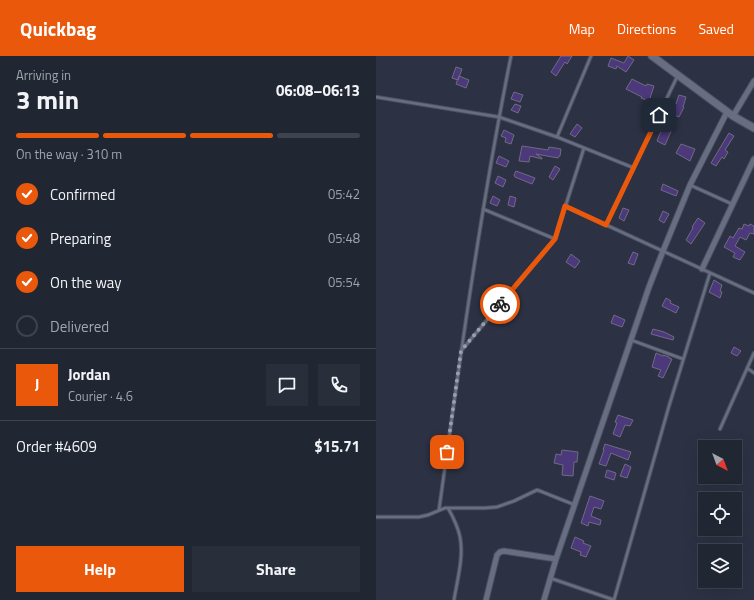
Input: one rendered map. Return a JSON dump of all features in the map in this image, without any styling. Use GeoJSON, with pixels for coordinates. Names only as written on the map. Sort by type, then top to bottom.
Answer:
{"type":"FeatureCollection","features":[{"type":"Feature","properties":{"kind":"main road"},"geometry":{"type":"LineString","coordinates":[[652,56],[730,114],[754,128]]}},
{"type":"Feature","properties":{"kind":"street"},"geometry":{"type":"LineString","coordinates":[[544,600],[556,559],[631,339],[663,251],[690,185],[730,114],[754,81]]}},
{"type":"Feature","properties":{"kind":"street"},"geometry":{"type":"LineString","coordinates":[[702,269],[754,160]]}},
{"type":"Feature","properties":{"kind":"street"},"geometry":{"type":"LineString","coordinates":[[486,600],[497,554],[500,552],[504,551],[556,559]]}},
{"type":"Feature","properties":{"kind":"lane"},"geometry":{"type":"LineString","coordinates":[[440,510],[461,351],[509,56]]}},
{"type":"Feature","properties":{"kind":"lane"},"geometry":{"type":"LineString","coordinates":[[557,138],[591,56]]}},
{"type":"Feature","properties":{"kind":"lane"},"geometry":{"type":"LineString","coordinates":[[606,225],[678,75]]}},
{"type":"Feature","properties":{"kind":"lane"},"geometry":{"type":"LineString","coordinates":[[376,97],[499,117],[634,168]]}},
{"type":"Feature","properties":{"kind":"lane"},"geometry":{"type":"LineString","coordinates":[[461,351],[555,239],[584,148]]}},
{"type":"Feature","properties":{"kind":"lane"},"geometry":{"type":"LineString","coordinates":[[690,185],[732,204]]}},
{"type":"Feature","properties":{"kind":"lane"},"geometry":{"type":"LineString","coordinates":[[565,206],[754,293]]}},
{"type":"Feature","properties":{"kind":"lane"},"geometry":{"type":"LineString","coordinates":[[483,209],[555,239]]}},
{"type":"Feature","properties":{"kind":"lane"},"geometry":{"type":"LineString","coordinates":[[550,578],[614,600],[683,359],[710,273]]}},
{"type":"Feature","properties":{"kind":"lane"},"geometry":{"type":"LineString","coordinates":[[631,339],[683,359]]}},
{"type":"Feature","properties":{"kind":"lane"},"geometry":{"type":"LineString","coordinates":[[720,430],[754,353]]}},
{"type":"Feature","properties":{"kind":"lane"},"geometry":{"type":"LineString","coordinates":[[748,368],[754,372]]}},
{"type":"Feature","properties":{"kind":"lane"},"geometry":{"type":"LineString","coordinates":[[376,517],[419,517],[448,508],[497,507],[514,501],[536,490],[540,490],[575,505]]}},
{"type":"Feature","properties":{"kind":"lane"},"geometry":{"type":"LineString","coordinates":[[448,508],[456,524],[460,537],[461,548],[454,600]]}},
{"type":"Feature","properties":{"kind":"building"},"geometry":{"type":"Polygon","coordinates":[[[561,56],[572,56],[567,64],[565,62],[556,76],[551,72],[561,56]]]}},
{"type":"Feature","properties":{"kind":"building"},"geometry":{"type":"Polygon","coordinates":[[[628,56],[634,60],[626,72],[617,66],[616,69],[608,66],[611,58],[624,63],[628,56]]]}},
{"type":"Feature","properties":{"kind":"building"},"geometry":{"type":"Polygon","coordinates":[[[456,67],[462,69],[458,80],[452,78],[456,67]]]}},
{"type":"Feature","properties":{"kind":"building"},"geometry":{"type":"Polygon","coordinates":[[[459,76],[469,80],[466,88],[456,84],[459,76]]]}},
{"type":"Feature","properties":{"kind":"building"},"geometry":{"type":"Polygon","coordinates":[[[632,79],[646,86],[647,84],[654,86],[649,101],[626,89],[632,79]]]}},
{"type":"Feature","properties":{"kind":"building"},"geometry":{"type":"Polygon","coordinates":[[[514,92],[523,95],[520,102],[511,99],[514,92]]]}},
{"type":"Feature","properties":{"kind":"building"},"geometry":{"type":"Polygon","coordinates":[[[679,95],[686,97],[684,107],[679,117],[674,115],[669,125],[673,127],[665,145],[657,141],[661,131],[658,130],[670,101],[676,104],[679,95]]]}},
{"type":"Feature","properties":{"kind":"building"},"geometry":{"type":"Polygon","coordinates":[[[515,104],[521,106],[518,113],[511,110],[515,104]]]}},
{"type":"Feature","properties":{"kind":"building"},"geometry":{"type":"Polygon","coordinates":[[[577,124],[582,128],[575,137],[570,134],[577,124]]]}},
{"type":"Feature","properties":{"kind":"building"},"geometry":{"type":"Polygon","coordinates":[[[504,130],[514,135],[511,144],[505,142],[506,138],[501,136],[504,130]]]}},
{"type":"Feature","properties":{"kind":"building"},"geometry":{"type":"Polygon","coordinates":[[[729,133],[734,136],[725,150],[728,152],[724,159],[722,157],[716,166],[711,163],[729,133]]]}},
{"type":"Feature","properties":{"kind":"building"},"geometry":{"type":"Polygon","coordinates":[[[681,144],[695,149],[690,161],[676,153],[681,144]]]}},
{"type":"Feature","properties":{"kind":"building"},"geometry":{"type":"Polygon","coordinates":[[[522,146],[548,150],[549,147],[561,149],[560,156],[558,158],[536,154],[542,159],[530,156],[529,162],[519,161],[522,146]]]}},
{"type":"Feature","properties":{"kind":"building"},"geometry":{"type":"Polygon","coordinates":[[[499,156],[509,161],[506,167],[496,163],[499,156]]]}},
{"type":"Feature","properties":{"kind":"building"},"geometry":{"type":"Polygon","coordinates":[[[555,166],[560,169],[553,180],[549,177],[555,166]]]}},
{"type":"Feature","properties":{"kind":"building"},"geometry":{"type":"Polygon","coordinates":[[[516,171],[535,178],[532,184],[515,177],[514,175],[516,171]]]}},
{"type":"Feature","properties":{"kind":"building"},"geometry":{"type":"Polygon","coordinates":[[[498,176],[506,180],[503,187],[495,183],[498,176]]]}},
{"type":"Feature","properties":{"kind":"building"},"geometry":{"type":"Polygon","coordinates":[[[663,184],[678,191],[676,196],[661,190],[663,184]]]}},
{"type":"Feature","properties":{"kind":"building"},"geometry":{"type":"Polygon","coordinates":[[[493,196],[500,200],[497,206],[490,203],[493,196]]]}},
{"type":"Feature","properties":{"kind":"building"},"geometry":{"type":"Polygon","coordinates":[[[510,196],[516,198],[514,207],[508,205],[510,196]]]}},
{"type":"Feature","properties":{"kind":"building"},"geometry":{"type":"Polygon","coordinates":[[[623,208],[629,210],[624,221],[619,218],[623,208]]]}},
{"type":"Feature","properties":{"kind":"building"},"geometry":{"type":"Polygon","coordinates":[[[663,211],[669,214],[664,223],[659,220],[663,211]]]}},
{"type":"Feature","properties":{"kind":"building"},"geometry":{"type":"Polygon","coordinates":[[[698,218],[705,223],[691,244],[686,240],[698,218]]]}},
{"type":"Feature","properties":{"kind":"building"},"geometry":{"type":"Polygon","coordinates":[[[744,224],[754,226],[754,234],[750,233],[746,240],[740,237],[735,246],[745,252],[740,260],[733,257],[735,253],[724,247],[730,236],[733,238],[739,228],[742,229],[744,224]]]}},
{"type":"Feature","properties":{"kind":"building"},"geometry":{"type":"Polygon","coordinates":[[[633,252],[638,254],[634,265],[628,263],[633,252]]]}},
{"type":"Feature","properties":{"kind":"building"},"geometry":{"type":"Polygon","coordinates":[[[571,254],[580,261],[575,268],[566,262],[571,254]]]}},
{"type":"Feature","properties":{"kind":"building"},"geometry":{"type":"Polygon","coordinates":[[[714,280],[722,285],[720,298],[709,292],[714,280]]]}},
{"type":"Feature","properties":{"kind":"building"},"geometry":{"type":"Polygon","coordinates":[[[666,298],[671,301],[670,303],[679,307],[676,313],[662,306],[666,298]]]}},
{"type":"Feature","properties":{"kind":"building"},"geometry":{"type":"Polygon","coordinates":[[[614,315],[625,320],[622,327],[611,323],[614,315]]]}},
{"type":"Feature","properties":{"kind":"building"},"geometry":{"type":"Polygon","coordinates":[[[653,329],[674,337],[673,340],[651,334],[653,329]]]}},
{"type":"Feature","properties":{"kind":"building"},"geometry":{"type":"Polygon","coordinates":[[[734,347],[741,351],[737,356],[731,353],[734,347]]]}},
{"type":"Feature","properties":{"kind":"building"},"geometry":{"type":"Polygon","coordinates":[[[656,353],[672,359],[663,378],[658,376],[661,370],[652,367],[656,353]]]}},
{"type":"Feature","properties":{"kind":"building"},"geometry":{"type":"Polygon","coordinates":[[[618,415],[633,420],[630,426],[625,425],[620,437],[613,434],[618,415]]]}},
{"type":"Feature","properties":{"kind":"building"},"geometry":{"type":"Polygon","coordinates":[[[605,444],[631,452],[628,460],[611,453],[606,466],[599,464],[605,444]]]}},
{"type":"Feature","properties":{"kind":"building"},"geometry":{"type":"Polygon","coordinates":[[[562,450],[578,452],[577,462],[574,462],[573,476],[562,475],[563,465],[554,463],[556,454],[561,455],[562,450]]]}},
{"type":"Feature","properties":{"kind":"building"},"geometry":{"type":"Polygon","coordinates":[[[625,464],[631,467],[627,478],[620,476],[625,464]]]}},
{"type":"Feature","properties":{"kind":"building"},"geometry":{"type":"Polygon","coordinates":[[[607,470],[616,473],[614,480],[605,477],[607,470]]]}},
{"type":"Feature","properties":{"kind":"building"},"geometry":{"type":"Polygon","coordinates":[[[590,496],[604,501],[601,509],[594,507],[591,516],[601,520],[600,525],[589,522],[588,526],[581,523],[590,496]]]}},
{"type":"Feature","properties":{"kind":"building"},"geometry":{"type":"Polygon","coordinates":[[[575,537],[584,541],[583,543],[591,546],[586,557],[580,555],[581,552],[571,548],[575,537]]]}},
{"type":"Feature","properties":{"kind":"way so far"},"geometry":{"type":"LineString","coordinates":[[447,452],[461,351],[500,304]]}},
{"type":"Feature","properties":{"kind":"route"},"geometry":{"type":"LineString","coordinates":[[500,304],[555,239],[565,206],[606,225],[659,115]]}}]}
